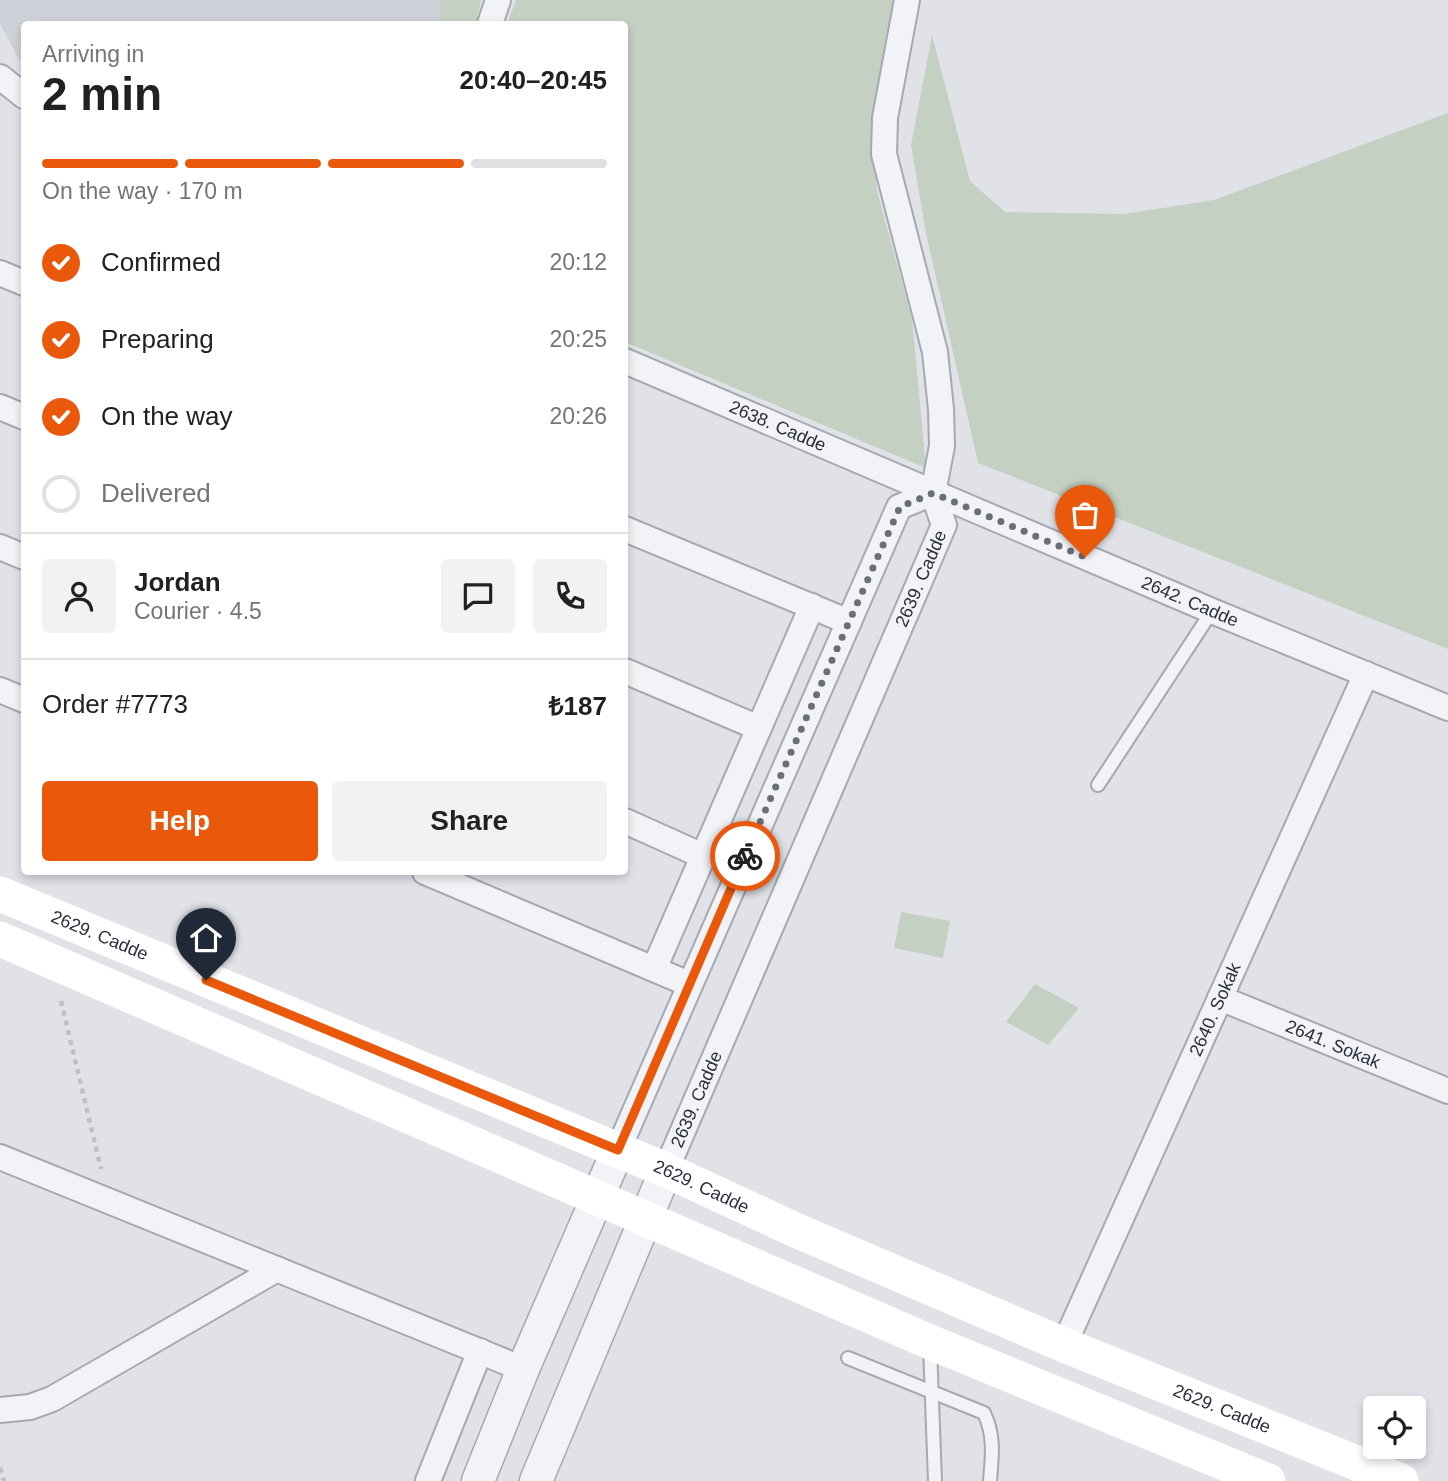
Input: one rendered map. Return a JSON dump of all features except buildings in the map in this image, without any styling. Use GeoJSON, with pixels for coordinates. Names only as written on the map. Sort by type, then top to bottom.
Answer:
{"type":"FeatureCollection","features":[{"type":"Feature","properties":{"kind":"main road","name":"2629. Cadde"},"geometry":{"type":"LineString","coordinates":[[0,894],[666,1170],[793,1229],[1064,1345],[1401,1481]]}},
{"type":"Feature","properties":{"kind":"main road"},"geometry":{"type":"LineString","coordinates":[[0,939],[930,1342],[1268,1481]]}},
{"type":"Feature","properties":{"kind":"street"},"geometry":{"type":"LineString","coordinates":[[492,21],[498,0]]}},
{"type":"Feature","properties":{"kind":"street"},"geometry":{"type":"LineString","coordinates":[[478,1481],[523,1369],[689,984],[900,507],[933,493],[942,446],[941,409],[934,352],[884,154],[885,118],[907,0]]}},
{"type":"Feature","properties":{"kind":"street"},"geometry":{"type":"LineString","coordinates":[[0,77],[21,94]]}},
{"type":"Feature","properties":{"kind":"street"},"geometry":{"type":"LineString","coordinates":[[0,273],[21,282]]}},
{"type":"Feature","properties":{"kind":"street","name":"2638. Cadde"},"geometry":{"type":"LineString","coordinates":[[628,362],[933,493]]}},
{"type":"Feature","properties":{"kind":"street"},"geometry":{"type":"LineString","coordinates":[[0,407],[21,416]]}},
{"type":"Feature","properties":{"kind":"street","name":"2642. Cadde"},"geometry":{"type":"LineString","coordinates":[[933,493],[1448,708]]}},
{"type":"Feature","properties":{"kind":"street","name":"2639. Cadde"},"geometry":{"type":"LineString","coordinates":[[536,1481],[645,1219],[944,525],[933,493]]}},
{"type":"Feature","properties":{"kind":"street"},"geometry":{"type":"LineString","coordinates":[[628,530],[849,622]]}},
{"type":"Feature","properties":{"kind":"street"},"geometry":{"type":"LineString","coordinates":[[0,547],[21,556]]}},
{"type":"Feature","properties":{"kind":"street"},"geometry":{"type":"LineString","coordinates":[[654,969],[812,606]]}},
{"type":"Feature","properties":{"kind":"street"},"geometry":{"type":"LineString","coordinates":[[628,672],[759,728]]}},
{"type":"Feature","properties":{"kind":"street","name":"2640. Sokak"},"geometry":{"type":"LineString","coordinates":[[1064,1345],[1366,674]]}},
{"type":"Feature","properties":{"kind":"street"},"geometry":{"type":"LineString","coordinates":[[0,690],[21,699]]}},
{"type":"Feature","properties":{"kind":"street"},"geometry":{"type":"LineString","coordinates":[[628,822],[703,856]]}},
{"type":"Feature","properties":{"kind":"street"},"geometry":{"type":"LineString","coordinates":[[432,875],[689,984]]}},
{"type":"Feature","properties":{"kind":"street","name":"2641. Sokak"},"geometry":{"type":"LineString","coordinates":[[1220,998],[1448,1091]]}},
{"type":"Feature","properties":{"kind":"street"},"geometry":{"type":"LineString","coordinates":[[0,1157],[523,1369]]}},
{"type":"Feature","properties":{"kind":"street"},"geometry":{"type":"LineString","coordinates":[[0,1410],[30,1407],[52,1399],[277,1269]]}},
{"type":"Feature","properties":{"kind":"street"},"geometry":{"type":"LineString","coordinates":[[428,1481],[480,1351]]}},
{"type":"Feature","properties":{"kind":"lane"},"geometry":{"type":"LineString","coordinates":[[1098,785],[1212,611]]}},
{"type":"Feature","properties":{"kind":"lane"},"geometry":{"type":"LineString","coordinates":[[930,1342],[935,1481]]}},
{"type":"Feature","properties":{"kind":"lane"},"geometry":{"type":"LineString","coordinates":[[848,1358],[984,1413],[994,1444],[990,1481]]}},
{"type":"Feature","properties":{"kind":"path"},"geometry":{"type":"LineString","coordinates":[[52,961],[109,1201]]}},
{"type":"Feature","properties":{"kind":"path"},"geometry":{"type":"LineString","coordinates":[[0,1468],[4,1481]]}},
{"type":"Feature","properties":{"kind":"shaded area"},"geometry":{"type":"Polygon","coordinates":[[[0,0],[439,0],[441,21],[21,21],[21,61],[0,23],[0,0]]]}},
{"type":"Feature","properties":{"kind":"green space"},"geometry":{"type":"Polygon","coordinates":[[[439,0],[481,0],[477,21],[441,21],[439,0]]]}},
{"type":"Feature","properties":{"kind":"green space"},"geometry":{"type":"Polygon","coordinates":[[[516,0],[893,0],[875,124],[877,191],[912,319],[926,468],[628,343],[628,21],[508,21],[516,0]]]}},
{"type":"Feature","properties":{"kind":"green space"},"geometry":{"type":"Polygon","coordinates":[[[932,35],[970,181],[1005,212],[1124,214],[1214,200],[1448,113],[1448,649],[978,463],[926,233],[911,145],[932,35]]]}},
{"type":"Feature","properties":{"kind":"green space"},"geometry":{"type":"Polygon","coordinates":[[[901,912],[950,921],[943,958],[894,948],[901,912]]]}},
{"type":"Feature","properties":{"kind":"green space"},"geometry":{"type":"Polygon","coordinates":[[[1035,984],[1079,1008],[1048,1045],[1006,1022],[1035,984]]]}},
{"type":"Feature","properties":{"kind":"way so far"},"geometry":{"type":"LineString","coordinates":[[745,856],[900,507],[933,493],[1085,557]]}},
{"type":"Feature","properties":{"kind":"route"},"geometry":{"type":"LineString","coordinates":[[206,980],[618,1150],[745,856]]}}]}
